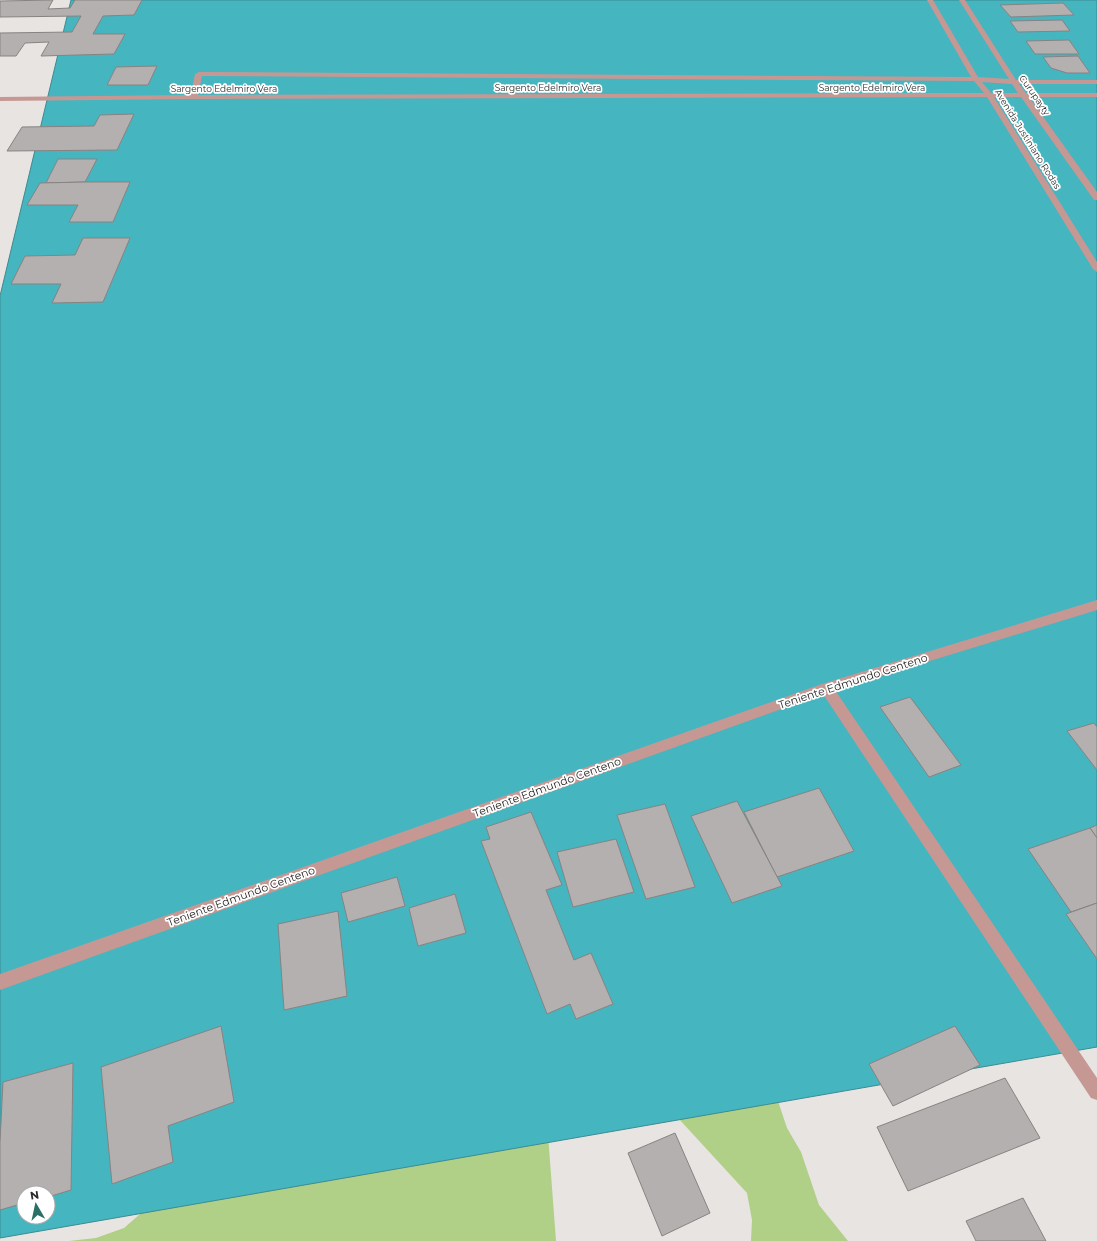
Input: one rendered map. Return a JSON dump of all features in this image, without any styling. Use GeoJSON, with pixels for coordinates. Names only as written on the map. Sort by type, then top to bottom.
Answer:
{"type":"FeatureCollection","features":[{"type":"Feature","properties":{"kind":"street","name":"Avenida Justiniano Rodas"},"geometry":{"type":"LineString","coordinates":[[930,0],[976,79],[990,96],[1097,269]]}},
{"type":"Feature","properties":{"kind":"street","name":"Curupayty"},"geometry":{"type":"LineString","coordinates":[[962,0],[1014,82],[1097,198]]}},
{"type":"Feature","properties":{"kind":"street","name":"Sargento Edelmiro Vera"},"geometry":{"type":"LineString","coordinates":[[194,97],[199,74],[976,79],[1014,82],[1097,82]]}},
{"type":"Feature","properties":{"kind":"street","name":"Sargento Edelmiro Vera"},"geometry":{"type":"LineString","coordinates":[[0,99],[194,97],[1097,95]]}},
{"type":"Feature","properties":{"kind":"street","name":"Teniente Edmundo Centeno"},"geometry":{"type":"LineString","coordinates":[[0,982],[826,688],[1097,605]]}},
{"type":"Feature","properties":{"kind":"street"},"geometry":{"type":"LineString","coordinates":[[826,688],[1097,1092]]}},
{"type":"Feature","properties":{"kind":"green space"},"geometry":{"type":"Polygon","coordinates":[[[543,1068],[556,1241],[69,1241],[96,1238],[124,1228],[147,1208],[543,1068]]]}},
{"type":"Feature","properties":{"kind":"green space"},"geometry":{"type":"Polygon","coordinates":[[[774,1079],[779,1104],[787,1128],[801,1152],[819,1205],[848,1241],[751,1241],[752,1220],[747,1193],[656,1094],[774,1079]]]}},
{"type":"Feature","properties":{"kind":"water"},"geometry":{"type":"Polygon","coordinates":[[[71,0],[1097,0],[1097,1047],[0,1238],[0,296],[71,0]]]}},
{"type":"Feature","properties":{"kind":"building"},"geometry":{"type":"Polygon","coordinates":[[[53,0],[48,9],[70,8],[75,0],[142,0],[134,15],[103,16],[93,34],[125,34],[114,54],[41,56],[49,42],[25,43],[16,56],[0,56],[0,33],[72,32],[81,16],[0,17],[0,1],[53,0]]]}},
{"type":"Feature","properties":{"kind":"building"},"geometry":{"type":"Polygon","coordinates":[[[1063,3],[1074,15],[1011,17],[1000,5],[1063,3]]]}},
{"type":"Feature","properties":{"kind":"building"},"geometry":{"type":"Polygon","coordinates":[[[1062,20],[1070,31],[1018,32],[1010,21],[1062,20]]]}},
{"type":"Feature","properties":{"kind":"building"},"geometry":{"type":"Polygon","coordinates":[[[1069,40],[1079,54],[1035,54],[1026,41],[1069,40]]]}},
{"type":"Feature","properties":{"kind":"building"},"geometry":{"type":"Polygon","coordinates":[[[1078,56],[1090,73],[1067,73],[1051,68],[1043,57],[1078,56]]]}},
{"type":"Feature","properties":{"kind":"building"},"geometry":{"type":"Polygon","coordinates":[[[157,66],[148,85],[107,85],[116,67],[157,66]]]}},
{"type":"Feature","properties":{"kind":"building"},"geometry":{"type":"Polygon","coordinates":[[[134,114],[117,150],[7,151],[22,127],[94,126],[100,115],[134,114]]]}},
{"type":"Feature","properties":{"kind":"building"},"geometry":{"type":"Polygon","coordinates":[[[58,159],[97,159],[85,182],[46,183],[58,159]]]}},
{"type":"Feature","properties":{"kind":"building"},"geometry":{"type":"Polygon","coordinates":[[[130,182],[113,222],[69,222],[78,205],[27,205],[40,183],[130,182]]]}},
{"type":"Feature","properties":{"kind":"building"},"geometry":{"type":"Polygon","coordinates":[[[83,238],[130,238],[103,302],[52,303],[61,284],[11,284],[25,256],[75,255],[83,238]]]}},
{"type":"Feature","properties":{"kind":"building"},"geometry":{"type":"Polygon","coordinates":[[[910,697],[961,765],[929,777],[880,707],[910,697]]]}},
{"type":"Feature","properties":{"kind":"building"},"geometry":{"type":"Polygon","coordinates":[[[1094,723],[1097,727],[1097,770],[1067,731],[1094,723]]]}},
{"type":"Feature","properties":{"kind":"building"},"geometry":{"type":"Polygon","coordinates":[[[819,788],[854,851],[777,877],[744,812],[819,788]]]}},
{"type":"Feature","properties":{"kind":"building"},"geometry":{"type":"Polygon","coordinates":[[[737,801],[782,886],[732,903],[691,816],[737,801]]]}},
{"type":"Feature","properties":{"kind":"building"},"geometry":{"type":"Polygon","coordinates":[[[665,804],[695,887],[646,899],[617,815],[665,804]]]}},
{"type":"Feature","properties":{"kind":"building"},"geometry":{"type":"Polygon","coordinates":[[[531,812],[562,885],[546,890],[574,960],[591,953],[613,1004],[576,1019],[570,1004],[547,1014],[481,841],[490,839],[486,827],[531,812]]]}},
{"type":"Feature","properties":{"kind":"building"},"geometry":{"type":"Polygon","coordinates":[[[1097,825],[1097,838],[1090,828],[1097,825]]]}},
{"type":"Feature","properties":{"kind":"building"},"geometry":{"type":"Polygon","coordinates":[[[1090,828],[1097,838],[1097,903],[1071,912],[1028,849],[1090,828]]]}},
{"type":"Feature","properties":{"kind":"building"},"geometry":{"type":"Polygon","coordinates":[[[616,839],[634,892],[573,907],[557,852],[616,839]]]}},
{"type":"Feature","properties":{"kind":"building"},"geometry":{"type":"Polygon","coordinates":[[[397,877],[405,906],[348,922],[341,893],[397,877]]]}},
{"type":"Feature","properties":{"kind":"building"},"geometry":{"type":"Polygon","coordinates":[[[455,894],[466,933],[418,946],[409,908],[455,894]]]}},
{"type":"Feature","properties":{"kind":"building"},"geometry":{"type":"Polygon","coordinates":[[[1097,903],[1097,959],[1066,914],[1097,903]]]}},
{"type":"Feature","properties":{"kind":"building"},"geometry":{"type":"Polygon","coordinates":[[[338,911],[347,996],[284,1010],[278,924],[338,911]]]}},
{"type":"Feature","properties":{"kind":"building"},"geometry":{"type":"Polygon","coordinates":[[[221,1026],[234,1102],[168,1126],[173,1162],[112,1184],[101,1067],[221,1026]]]}},
{"type":"Feature","properties":{"kind":"building"},"geometry":{"type":"Polygon","coordinates":[[[955,1026],[980,1065],[893,1106],[869,1064],[955,1026]]]}},
{"type":"Feature","properties":{"kind":"building"},"geometry":{"type":"Polygon","coordinates":[[[73,1063],[71,1190],[56,1195],[56,1185],[16,1185],[16,1205],[0,1210],[0,1142],[3,1082],[73,1063]]]}},
{"type":"Feature","properties":{"kind":"building"},"geometry":{"type":"Polygon","coordinates":[[[1005,1078],[1040,1138],[908,1191],[877,1127],[1005,1078]]]}},
{"type":"Feature","properties":{"kind":"building"},"geometry":{"type":"Polygon","coordinates":[[[675,1133],[710,1213],[662,1236],[628,1153],[675,1133]]]}},
{"type":"Feature","properties":{"kind":"building"},"geometry":{"type":"Polygon","coordinates":[[[1023,1198],[1046,1241],[976,1241],[966,1221],[1023,1198]]]}}]}
